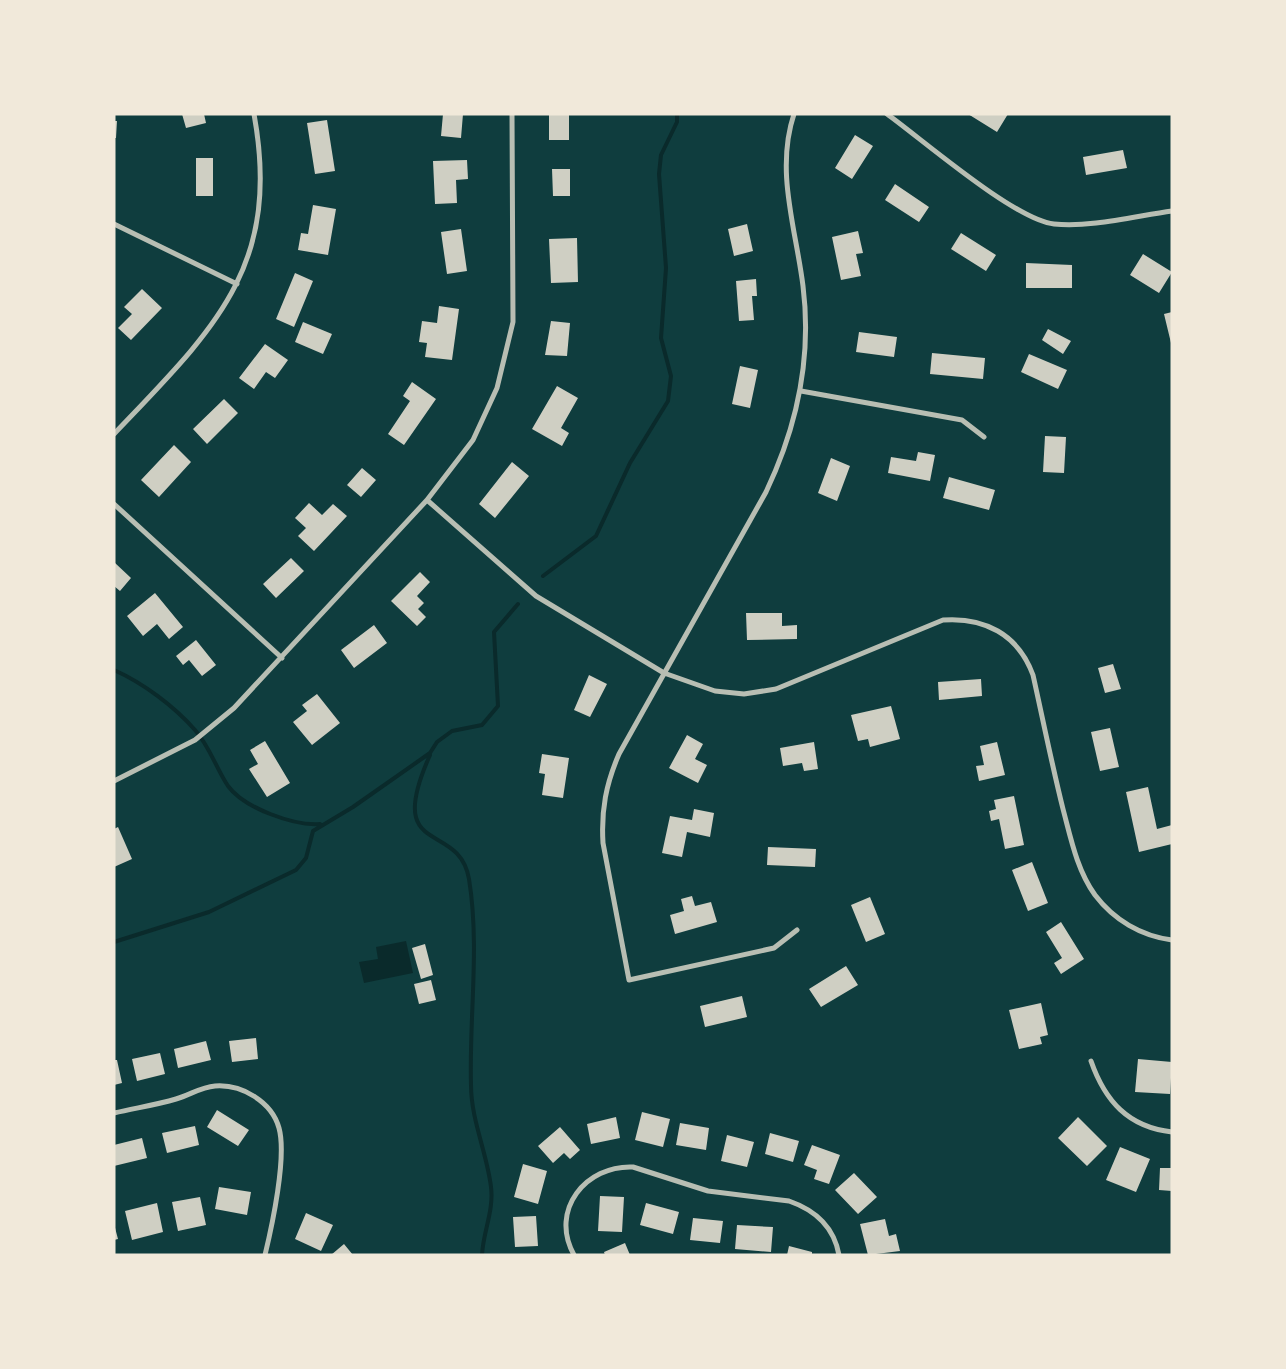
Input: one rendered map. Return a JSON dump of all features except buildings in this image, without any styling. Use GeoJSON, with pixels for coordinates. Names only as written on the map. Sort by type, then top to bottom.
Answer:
{"type":"FeatureCollection","features":[{"type":"Feature","properties":{"kind":"street"},"geometry":{"type":"LineString","coordinates":[[114,434],[212,324],[237,284],[255,240],[261,207],[261,149],[254,114]]}},
{"type":"Feature","properties":{"kind":"street"},"geometry":{"type":"LineString","coordinates":[[114,781],[170,754],[201,735],[234,708],[427,500],[462,458],[473,440],[497,388],[513,322],[512,114]]}},
{"type":"Feature","properties":{"kind":"street"},"geometry":{"type":"LineString","coordinates":[[794,114],[785,158],[805,314],[801,391],[785,450],[766,492],[619,754],[606,789],[603,807],[603,843],[629,980],[774,948],[797,930]]}},
{"type":"Feature","properties":{"kind":"street"},"geometry":{"type":"LineString","coordinates":[[887,114],[1027,216],[1055,224],[1072,224],[1172,212]]}},
{"type":"Feature","properties":{"kind":"street"},"geometry":{"type":"LineString","coordinates":[[114,224],[237,284]]}},
{"type":"Feature","properties":{"kind":"street"},"geometry":{"type":"LineString","coordinates":[[801,391],[962,420],[984,437]]}},
{"type":"Feature","properties":{"kind":"street"},"geometry":{"type":"LineString","coordinates":[[427,500],[536,596],[664,673],[715,691],[744,694],[776,688],[943,620],[970,620],[998,630],[1014,643],[1029,666],[1071,838],[1087,881],[1102,904],[1126,924],[1159,939],[1172,940]]}},
{"type":"Feature","properties":{"kind":"street"},"geometry":{"type":"LineString","coordinates":[[114,504],[282,658]]}},
{"type":"Feature","properties":{"kind":"street"},"geometry":{"type":"LineString","coordinates":[[1090,1061],[1105,1094],[1115,1106],[1138,1124],[1172,1132]]}},
{"type":"Feature","properties":{"kind":"street"},"geometry":{"type":"LineString","coordinates":[[114,1113],[177,1099],[215,1086],[240,1090],[266,1106],[279,1127],[281,1140],[265,1255]]}},
{"type":"Feature","properties":{"kind":"street"},"geometry":{"type":"LineString","coordinates":[[573,1255],[566,1236],[565,1224],[571,1201],[577,1191],[594,1175],[623,1167],[633,1167],[708,1191],[800,1204],[828,1227],[834,1237],[839,1255]]}},
{"type":"Feature","properties":{"kind":"water"},"geometry":{"type":"Polygon","coordinates":[[[406,941],[413,973],[364,983],[359,962],[378,959],[376,947],[406,941]]]}},
{"type":"Feature","properties":{"kind":"waterway"},"geometry":{"type":"LineString","coordinates":[[543,576],[596,536],[630,463],[668,401],[671,376],[661,338],[666,268],[659,174],[661,155],[677,122],[677,114]]}},
{"type":"Feature","properties":{"kind":"waterway"},"geometry":{"type":"LineString","coordinates":[[114,942],[209,912],[296,870],[306,858],[313,831],[353,807],[430,753],[437,742],[452,731],[482,725],[498,706],[494,632],[518,604]]}},
{"type":"Feature","properties":{"kind":"waterway"},"geometry":{"type":"LineString","coordinates":[[114,670],[147,688],[187,721],[205,743],[228,786],[245,802],[284,819],[320,824]]}},
{"type":"Feature","properties":{"kind":"waterway"},"geometry":{"type":"LineString","coordinates":[[430,755],[418,788],[415,810],[419,825],[428,834],[452,849],[463,861],[469,879],[472,905],[474,930],[472,1098],[492,1196],[482,1255]]}}]}
